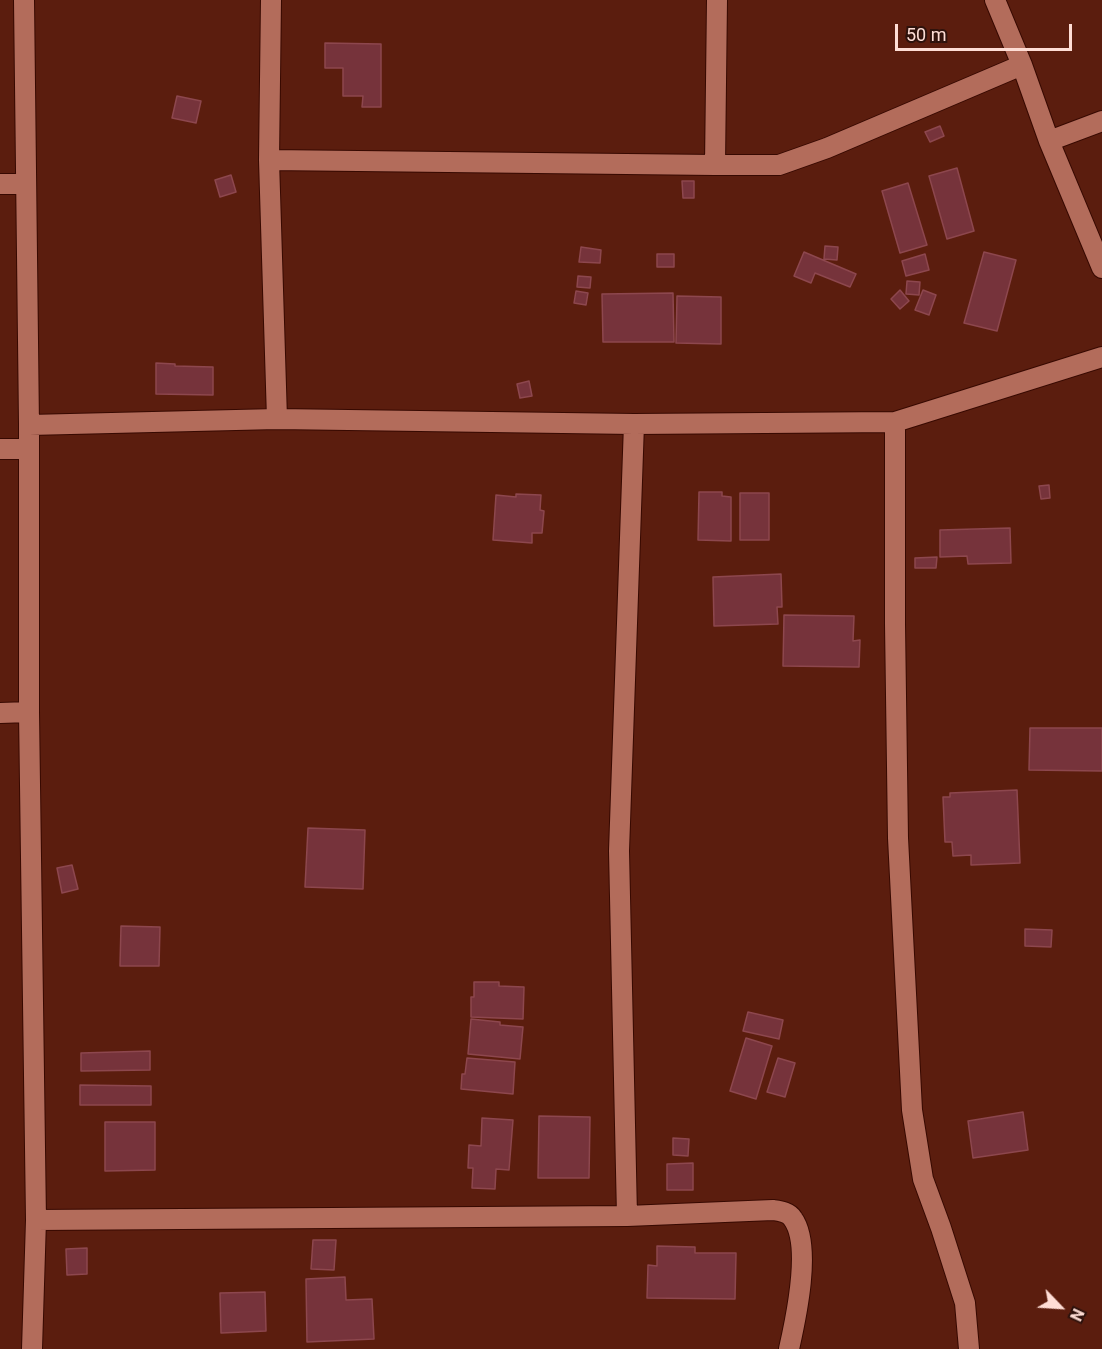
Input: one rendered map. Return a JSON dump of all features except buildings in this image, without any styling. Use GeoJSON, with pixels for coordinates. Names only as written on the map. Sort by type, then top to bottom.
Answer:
{"type":"FeatureCollection","features":[{"type":"Feature","properties":{"kind":"street"},"geometry":{"type":"LineString","coordinates":[[24,0],[29,425],[29,712],[36,1220],[32,1349]]}},
{"type":"Feature","properties":{"kind":"street"},"geometry":{"type":"LineString","coordinates":[[271,0],[269,160],[277,418]]}},
{"type":"Feature","properties":{"kind":"street"},"geometry":{"type":"LineString","coordinates":[[715,165],[717,0]]}},
{"type":"Feature","properties":{"kind":"street"},"geometry":{"type":"LineString","coordinates":[[995,0],[1022,65],[1049,141],[1102,268]]}},
{"type":"Feature","properties":{"kind":"street"},"geometry":{"type":"LineString","coordinates":[[269,160],[779,165],[827,148],[1022,65]]}},
{"type":"Feature","properties":{"kind":"street"},"geometry":{"type":"LineString","coordinates":[[1049,141],[1102,121]]}},
{"type":"Feature","properties":{"kind":"street"},"geometry":{"type":"LineString","coordinates":[[0,184],[26,184]]}},
{"type":"Feature","properties":{"kind":"street"},"geometry":{"type":"LineString","coordinates":[[29,425],[277,418],[634,424],[896,422],[1102,357]]}},
{"type":"Feature","properties":{"kind":"street"},"geometry":{"type":"LineString","coordinates":[[896,422],[895,624],[898,838],[912,1110],[923,1179],[965,1303],[969,1349]]}},
{"type":"Feature","properties":{"kind":"street"},"geometry":{"type":"LineString","coordinates":[[627,1216],[619,851],[634,424]]}},
{"type":"Feature","properties":{"kind":"street"},"geometry":{"type":"LineString","coordinates":[[0,449],[29,448]]}},
{"type":"Feature","properties":{"kind":"street"},"geometry":{"type":"LineString","coordinates":[[0,712],[29,712]]}},
{"type":"Feature","properties":{"kind":"street"},"geometry":{"type":"LineString","coordinates":[[36,1220],[627,1216],[773,1210],[793,1217],[800,1233],[801,1269],[789,1349]]}}]}
